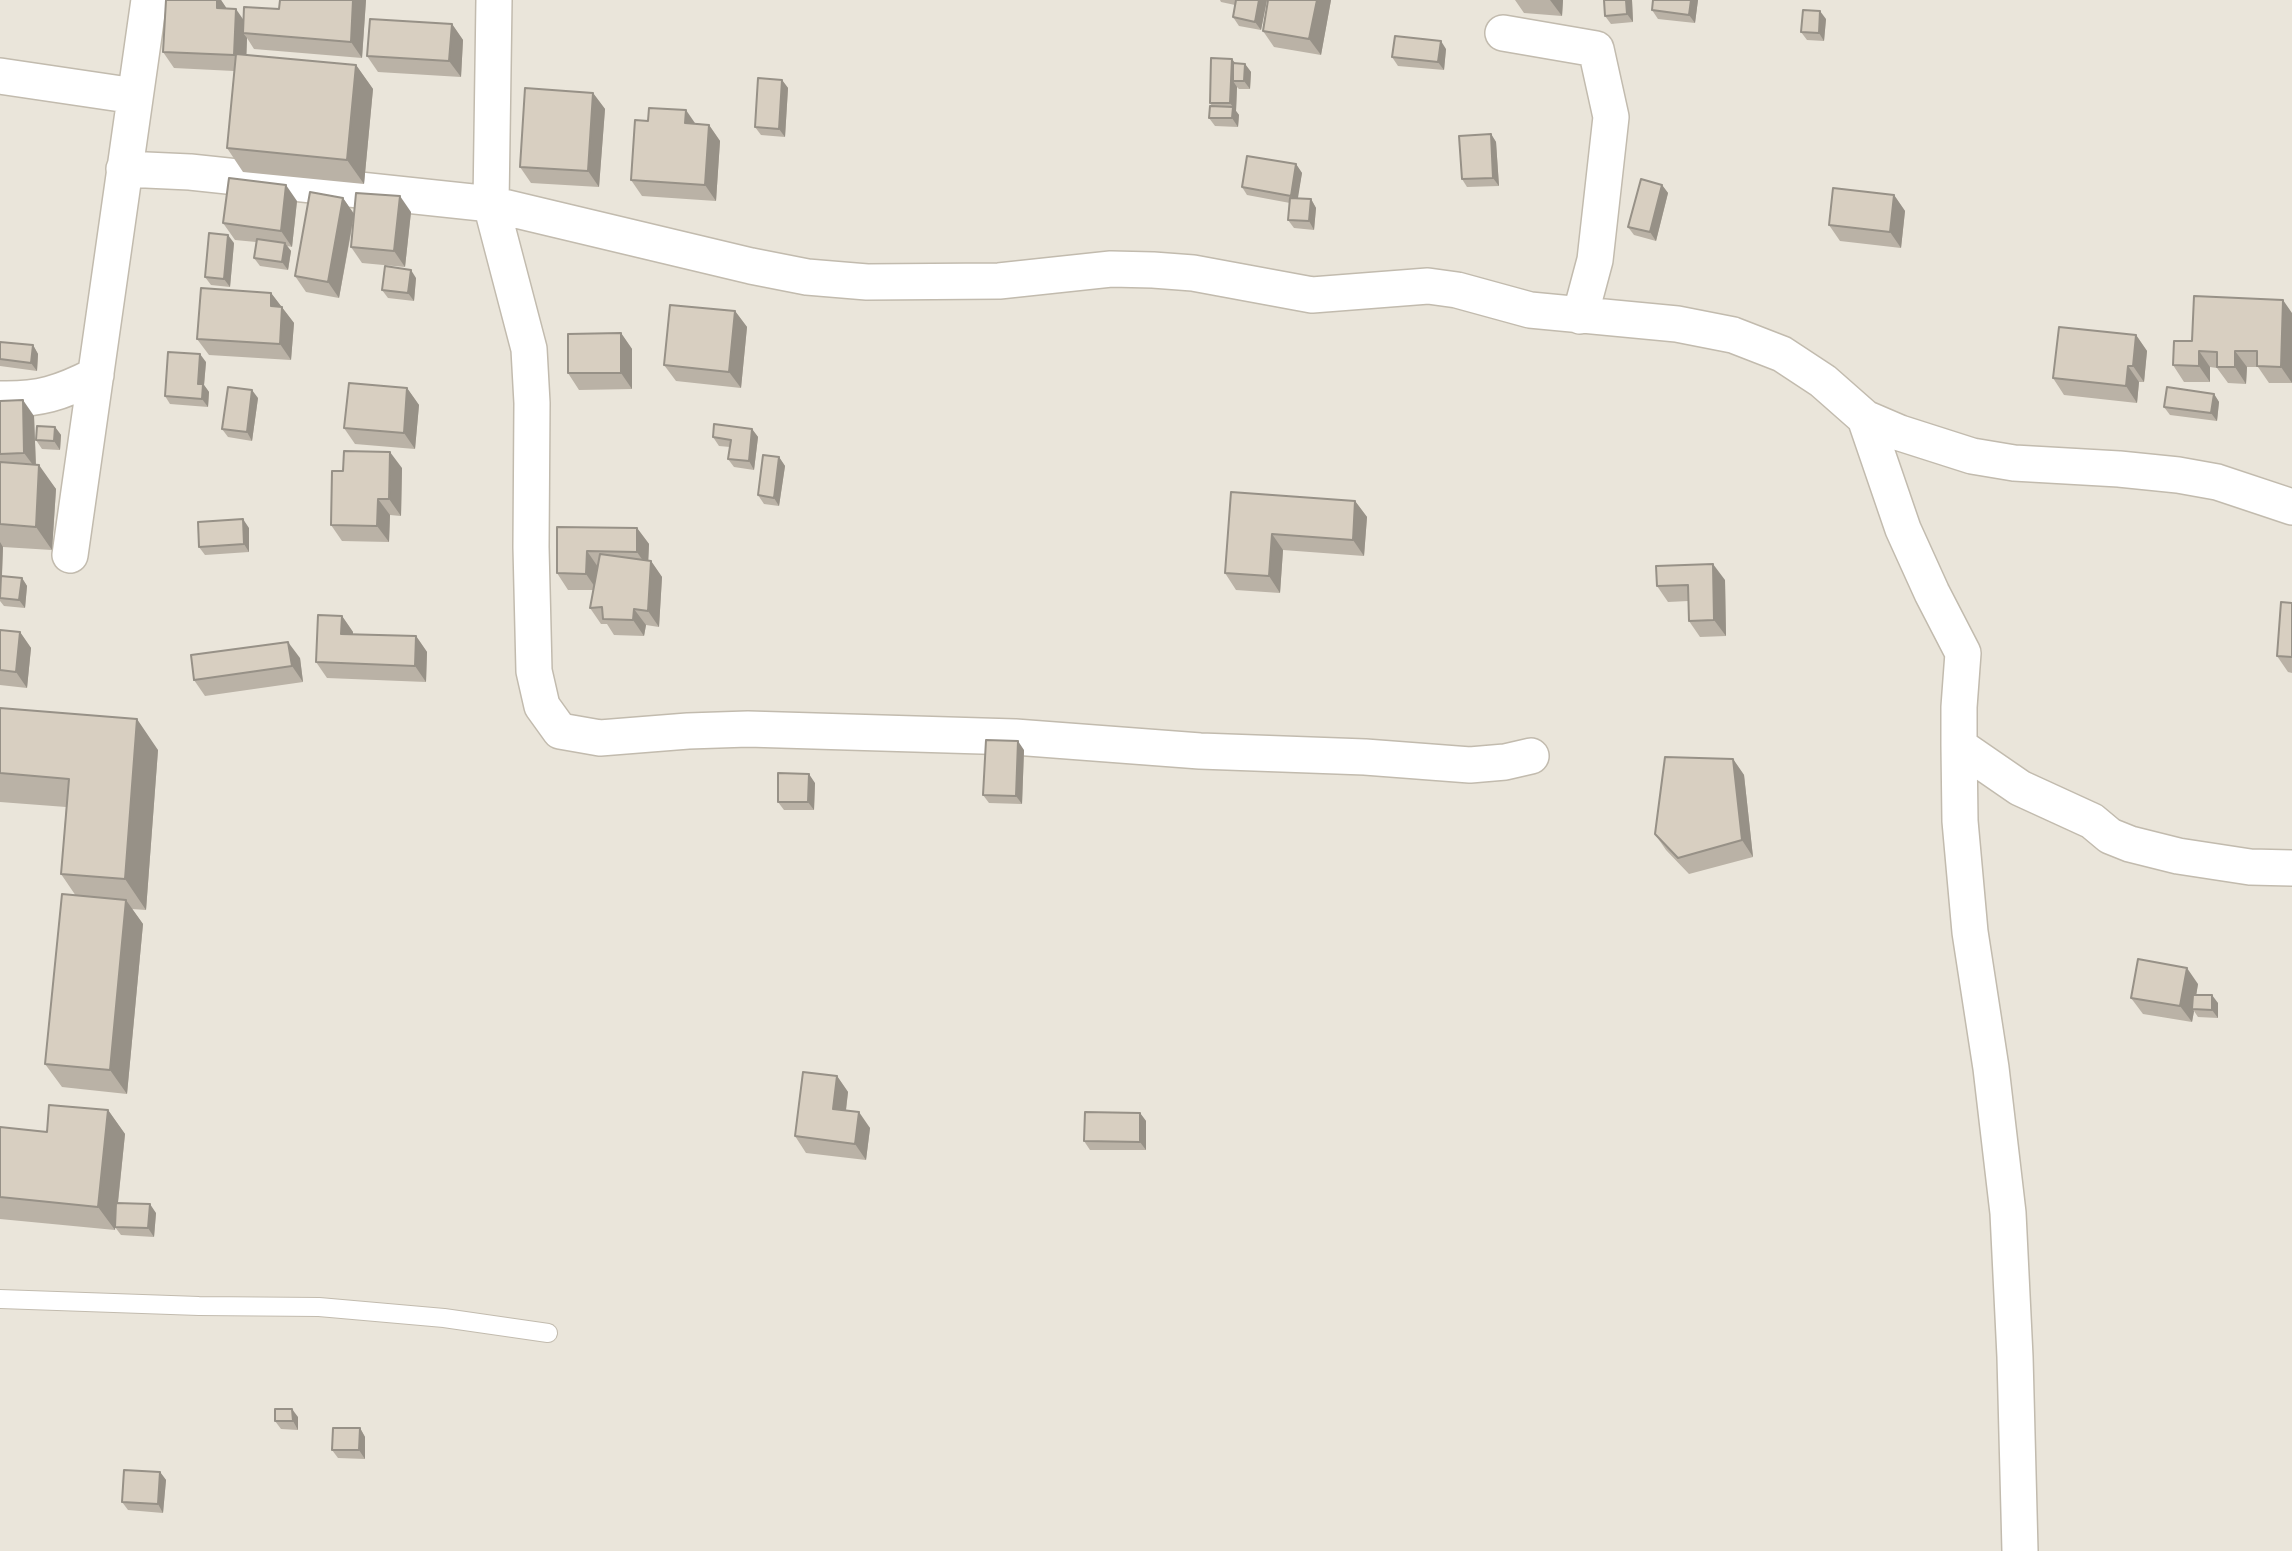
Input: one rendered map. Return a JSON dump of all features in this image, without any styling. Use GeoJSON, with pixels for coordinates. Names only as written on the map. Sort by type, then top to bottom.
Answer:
{"type":"FeatureCollection","features":[{"type":"Feature","properties":{"kind":"street"},"geometry":{"type":"LineString","coordinates":[[70,555],[149,0]]}},
{"type":"Feature","properties":{"kind":"street"},"geometry":{"type":"LineString","coordinates":[[494,0],[491,204],[529,349],[532,403],[534,671],[542,706],[560,732],[600,738],[748,729],[1015,737],[1200,751],[1364,757],[1470,765],[1505,762],[1531,756]]}},
{"type":"Feature","properties":{"kind":"street"},"geometry":{"type":"LineString","coordinates":[[1503,33],[1596,49],[1611,117],[1595,260],[1580,316]]}},
{"type":"Feature","properties":{"kind":"street"},"geometry":{"type":"LineString","coordinates":[[0,76],[135,96]]}},
{"type":"Feature","properties":{"kind":"street"},"geometry":{"type":"LineString","coordinates":[[124,169],[203,173],[491,204],[751,266],[819,278],[867,282],[999,281],[1111,269],[1153,270],[1193,273],[1312,295],[1428,286],[1457,290],[1530,310],[1677,324],[1732,335],[1783,354],[1802,365],[1865,418],[1900,433],[1972,456],[2014,463],[2178,475],[2217,482],[2292,508]]}},
{"type":"Feature","properties":{"kind":"street"},"geometry":{"type":"LineString","coordinates":[[0,399],[25,400],[65,391],[96,375]]}},
{"type":"Feature","properties":{"kind":"street"},"geometry":{"type":"LineString","coordinates":[[1865,418],[1903,529],[1963,653],[1959,706],[1960,821],[1970,932],[1991,1068],[2008,1213],[2020,1551]]}},
{"type":"Feature","properties":{"kind":"street"},"geometry":{"type":"LineString","coordinates":[[1959,746],[2020,788],[2092,821],[2110,836],[2130,844],[2178,856],[2250,867],[2292,868]]}},
{"type":"Feature","properties":{"kind":"lane"},"geometry":{"type":"LineString","coordinates":[[0,1299],[319,1307],[444,1318],[548,1333]]}},
{"type":"Feature","properties":{"kind":"shaded area"},"geometry":{"type":"Polygon","coordinates":[[[0,0],[2292,0],[2292,1551],[0,1551],[0,0]]]}},
{"type":"Feature","properties":{"kind":"building"},"geometry":{"type":"Polygon","coordinates":[[[166,0],[217,0],[217,8],[236,9],[234,55],[163,52],[166,0]]]}},
{"type":"Feature","properties":{"kind":"building"},"geometry":{"type":"Polygon","coordinates":[[[280,0],[353,0],[351,42],[243,33],[244,7],[279,9],[280,0]]]}},
{"type":"Feature","properties":{"kind":"building"},"geometry":{"type":"Polygon","coordinates":[[[1236,0],[1259,0],[1255,22],[1233,17],[1236,0]]]}},
{"type":"Feature","properties":{"kind":"building"},"geometry":{"type":"Polygon","coordinates":[[[1268,0],[1317,0],[1309,39],[1263,31],[1268,0]]]}},
{"type":"Feature","properties":{"kind":"building"},"geometry":{"type":"Polygon","coordinates":[[[1604,0],[1626,0],[1627,14],[1605,16],[1604,0]]]}},
{"type":"Feature","properties":{"kind":"building"},"geometry":{"type":"Polygon","coordinates":[[[1653,0],[1691,0],[1689,15],[1652,10],[1653,0]]]}},
{"type":"Feature","properties":{"kind":"building"},"geometry":{"type":"Polygon","coordinates":[[[1803,10],[1820,11],[1819,33],[1801,32],[1803,10]]]}},
{"type":"Feature","properties":{"kind":"building"},"geometry":{"type":"Polygon","coordinates":[[[370,19],[452,24],[449,61],[367,56],[370,19]]]}},
{"type":"Feature","properties":{"kind":"building"},"geometry":{"type":"Polygon","coordinates":[[[1395,36],[1441,41],[1438,62],[1392,57],[1395,36]]]}},
{"type":"Feature","properties":{"kind":"building"},"geometry":{"type":"Polygon","coordinates":[[[236,54],[356,65],[347,160],[227,148],[236,54]]]}},
{"type":"Feature","properties":{"kind":"building"},"geometry":{"type":"Polygon","coordinates":[[[1211,58],[1232,59],[1230,103],[1210,103],[1211,58]]]}},
{"type":"Feature","properties":{"kind":"building"},"geometry":{"type":"Polygon","coordinates":[[[1233,63],[1245,64],[1244,81],[1233,81],[1233,63]]]}},
{"type":"Feature","properties":{"kind":"building"},"geometry":{"type":"Polygon","coordinates":[[[758,78],[782,80],[779,129],[755,127],[758,78]]]}},
{"type":"Feature","properties":{"kind":"building"},"geometry":{"type":"Polygon","coordinates":[[[525,88],[593,93],[588,171],[520,167],[525,88]]]}},
{"type":"Feature","properties":{"kind":"building"},"geometry":{"type":"Polygon","coordinates":[[[1210,106],[1233,107],[1232,118],[1209,118],[1210,106]]]}},
{"type":"Feature","properties":{"kind":"building"},"geometry":{"type":"Polygon","coordinates":[[[649,108],[686,110],[685,123],[709,125],[705,185],[631,180],[635,120],[648,121],[649,108]]]}},
{"type":"Feature","properties":{"kind":"building"},"geometry":{"type":"Polygon","coordinates":[[[1491,134],[1493,178],[1462,179],[1459,136],[1491,134]]]}},
{"type":"Feature","properties":{"kind":"building"},"geometry":{"type":"Polygon","coordinates":[[[1247,156],[1296,164],[1291,196],[1242,187],[1247,156]]]}},
{"type":"Feature","properties":{"kind":"building"},"geometry":{"type":"Polygon","coordinates":[[[229,178],[286,185],[281,231],[223,223],[229,178]]]}},
{"type":"Feature","properties":{"kind":"building"},"geometry":{"type":"Polygon","coordinates":[[[1641,179],[1662,185],[1650,232],[1628,227],[1641,179]]]}},
{"type":"Feature","properties":{"kind":"building"},"geometry":{"type":"Polygon","coordinates":[[[1833,188],[1894,195],[1890,232],[1829,225],[1833,188]]]}},
{"type":"Feature","properties":{"kind":"building"},"geometry":{"type":"Polygon","coordinates":[[[310,192],[343,198],[328,282],[295,276],[310,192]]]}},
{"type":"Feature","properties":{"kind":"building"},"geometry":{"type":"Polygon","coordinates":[[[356,193],[400,196],[394,251],[351,247],[356,193]]]}},
{"type":"Feature","properties":{"kind":"building"},"geometry":{"type":"Polygon","coordinates":[[[1290,198],[1311,199],[1309,221],[1288,220],[1290,198]]]}},
{"type":"Feature","properties":{"kind":"building"},"geometry":{"type":"Polygon","coordinates":[[[209,233],[228,235],[224,279],[205,277],[209,233]]]}},
{"type":"Feature","properties":{"kind":"building"},"geometry":{"type":"Polygon","coordinates":[[[257,239],[285,243],[282,262],[254,258],[257,239]]]}},
{"type":"Feature","properties":{"kind":"building"},"geometry":{"type":"Polygon","coordinates":[[[385,266],[411,270],[408,293],[382,290],[385,266]]]}},
{"type":"Feature","properties":{"kind":"building"},"geometry":{"type":"Polygon","coordinates":[[[201,288],[271,293],[271,306],[282,307],[280,344],[197,339],[201,288]]]}},
{"type":"Feature","properties":{"kind":"building"},"geometry":{"type":"Polygon","coordinates":[[[2194,296],[2283,300],[2281,367],[2257,366],[2257,351],[2235,351],[2235,367],[2217,367],[2217,352],[2199,351],[2199,366],[2173,365],[2174,341],[2192,341],[2194,296]]]}},
{"type":"Feature","properties":{"kind":"building"},"geometry":{"type":"Polygon","coordinates":[[[670,305],[735,311],[729,372],[664,365],[670,305]]]}},
{"type":"Feature","properties":{"kind":"building"},"geometry":{"type":"Polygon","coordinates":[[[2059,327],[2136,335],[2133,366],[2128,366],[2126,386],[2053,378],[2059,327]]]}},
{"type":"Feature","properties":{"kind":"building"},"geometry":{"type":"Polygon","coordinates":[[[621,333],[621,373],[568,373],[568,334],[621,333]]]}},
{"type":"Feature","properties":{"kind":"building"},"geometry":{"type":"Polygon","coordinates":[[[0,342],[33,345],[31,363],[0,359],[0,342]]]}},
{"type":"Feature","properties":{"kind":"building"},"geometry":{"type":"Polygon","coordinates":[[[168,352],[200,354],[198,384],[203,384],[202,399],[165,396],[168,352]]]}},
{"type":"Feature","properties":{"kind":"building"},"geometry":{"type":"Polygon","coordinates":[[[349,383],[407,388],[404,433],[344,428],[349,383]]]}},
{"type":"Feature","properties":{"kind":"building"},"geometry":{"type":"Polygon","coordinates":[[[228,387],[252,390],[247,432],[222,429],[228,387]]]}},
{"type":"Feature","properties":{"kind":"building"},"geometry":{"type":"Polygon","coordinates":[[[2167,387],[2214,394],[2211,413],[2164,407],[2167,387]]]}},
{"type":"Feature","properties":{"kind":"building"},"geometry":{"type":"Polygon","coordinates":[[[23,400],[24,453],[0,454],[0,401],[23,400]]]}},
{"type":"Feature","properties":{"kind":"building"},"geometry":{"type":"Polygon","coordinates":[[[714,424],[752,429],[749,461],[728,459],[731,440],[713,437],[714,424]]]}},
{"type":"Feature","properties":{"kind":"building"},"geometry":{"type":"Polygon","coordinates":[[[37,426],[55,427],[54,441],[36,440],[37,426]]]}},
{"type":"Feature","properties":{"kind":"building"},"geometry":{"type":"Polygon","coordinates":[[[344,451],[390,452],[389,499],[378,499],[377,526],[331,525],[332,471],[343,471],[344,451]]]}},
{"type":"Feature","properties":{"kind":"building"},"geometry":{"type":"Polygon","coordinates":[[[763,455],[779,457],[774,498],[758,495],[763,455]]]}},
{"type":"Feature","properties":{"kind":"building"},"geometry":{"type":"Polygon","coordinates":[[[0,462],[39,465],[36,527],[0,524],[0,462]]]}},
{"type":"Feature","properties":{"kind":"building"},"geometry":{"type":"Polygon","coordinates":[[[1231,492],[1355,501],[1353,540],[1272,534],[1269,576],[1225,573],[1231,492]]]}},
{"type":"Feature","properties":{"kind":"building"},"geometry":{"type":"Polygon","coordinates":[[[243,519],[244,544],[199,547],[198,522],[243,519]]]}},
{"type":"Feature","properties":{"kind":"building"},"geometry":{"type":"Polygon","coordinates":[[[557,527],[637,528],[637,552],[587,551],[586,574],[557,573],[557,527]]]}},
{"type":"Feature","properties":{"kind":"building"},"geometry":{"type":"Polygon","coordinates":[[[600,554],[651,561],[648,611],[634,609],[633,620],[603,619],[602,607],[590,608],[600,554]]]}},
{"type":"Feature","properties":{"kind":"building"},"geometry":{"type":"Polygon","coordinates":[[[1713,564],[1714,620],[1689,621],[1688,585],[1657,586],[1656,566],[1713,564]]]}},
{"type":"Feature","properties":{"kind":"building"},"geometry":{"type":"Polygon","coordinates":[[[1,576],[22,578],[19,600],[0,598],[1,576]]]}},
{"type":"Feature","properties":{"kind":"building"},"geometry":{"type":"Polygon","coordinates":[[[2281,602],[2292,603],[2292,657],[2277,656],[2281,602]]]}},
{"type":"Feature","properties":{"kind":"building"},"geometry":{"type":"Polygon","coordinates":[[[318,615],[342,616],[341,634],[416,636],[415,666],[316,662],[318,615]]]}},
{"type":"Feature","properties":{"kind":"building"},"geometry":{"type":"Polygon","coordinates":[[[0,630],[20,632],[16,672],[0,670],[0,630]]]}},
{"type":"Feature","properties":{"kind":"building"},"geometry":{"type":"Polygon","coordinates":[[[288,642],[292,666],[194,680],[191,655],[288,642]]]}},
{"type":"Feature","properties":{"kind":"building"},"geometry":{"type":"Polygon","coordinates":[[[0,708],[137,719],[125,879],[61,874],[69,779],[0,773],[0,708]]]}},
{"type":"Feature","properties":{"kind":"building"},"geometry":{"type":"Polygon","coordinates":[[[986,740],[1018,741],[1016,796],[983,795],[986,740]]]}},
{"type":"Feature","properties":{"kind":"building"},"geometry":{"type":"Polygon","coordinates":[[[1665,757],[1733,759],[1742,840],[1678,858],[1655,834],[1665,757]]]}},
{"type":"Feature","properties":{"kind":"building"},"geometry":{"type":"Polygon","coordinates":[[[778,773],[809,774],[808,802],[778,802],[778,773]]]}},
{"type":"Feature","properties":{"kind":"building"},"geometry":{"type":"Polygon","coordinates":[[[62,894],[126,900],[110,1070],[45,1064],[62,894]]]}},
{"type":"Feature","properties":{"kind":"building"},"geometry":{"type":"Polygon","coordinates":[[[2138,959],[2187,968],[2180,1006],[2131,998],[2138,959]]]}},
{"type":"Feature","properties":{"kind":"building"},"geometry":{"type":"Polygon","coordinates":[[[2193,995],[2212,995],[2212,1010],[2192,1009],[2193,995]]]}},
{"type":"Feature","properties":{"kind":"building"},"geometry":{"type":"Polygon","coordinates":[[[803,1072],[837,1076],[833,1109],[859,1112],[855,1144],[795,1136],[803,1072]]]}},
{"type":"Feature","properties":{"kind":"building"},"geometry":{"type":"Polygon","coordinates":[[[49,1105],[108,1110],[98,1207],[0,1197],[0,1127],[47,1132],[49,1105]]]}},
{"type":"Feature","properties":{"kind":"building"},"geometry":{"type":"Polygon","coordinates":[[[1085,1112],[1140,1113],[1140,1142],[1084,1141],[1085,1112]]]}},
{"type":"Feature","properties":{"kind":"building"},"geometry":{"type":"Polygon","coordinates":[[[116,1203],[150,1204],[148,1228],[115,1227],[116,1203]]]}},
{"type":"Feature","properties":{"kind":"building"},"geometry":{"type":"Polygon","coordinates":[[[275,1409],[292,1409],[293,1421],[275,1421],[275,1409]]]}},
{"type":"Feature","properties":{"kind":"building"},"geometry":{"type":"Polygon","coordinates":[[[333,1428],[360,1428],[359,1450],[332,1450],[333,1428]]]}},
{"type":"Feature","properties":{"kind":"building"},"geometry":{"type":"Polygon","coordinates":[[[124,1470],[160,1472],[158,1504],[122,1502],[124,1470]]]}}]}
